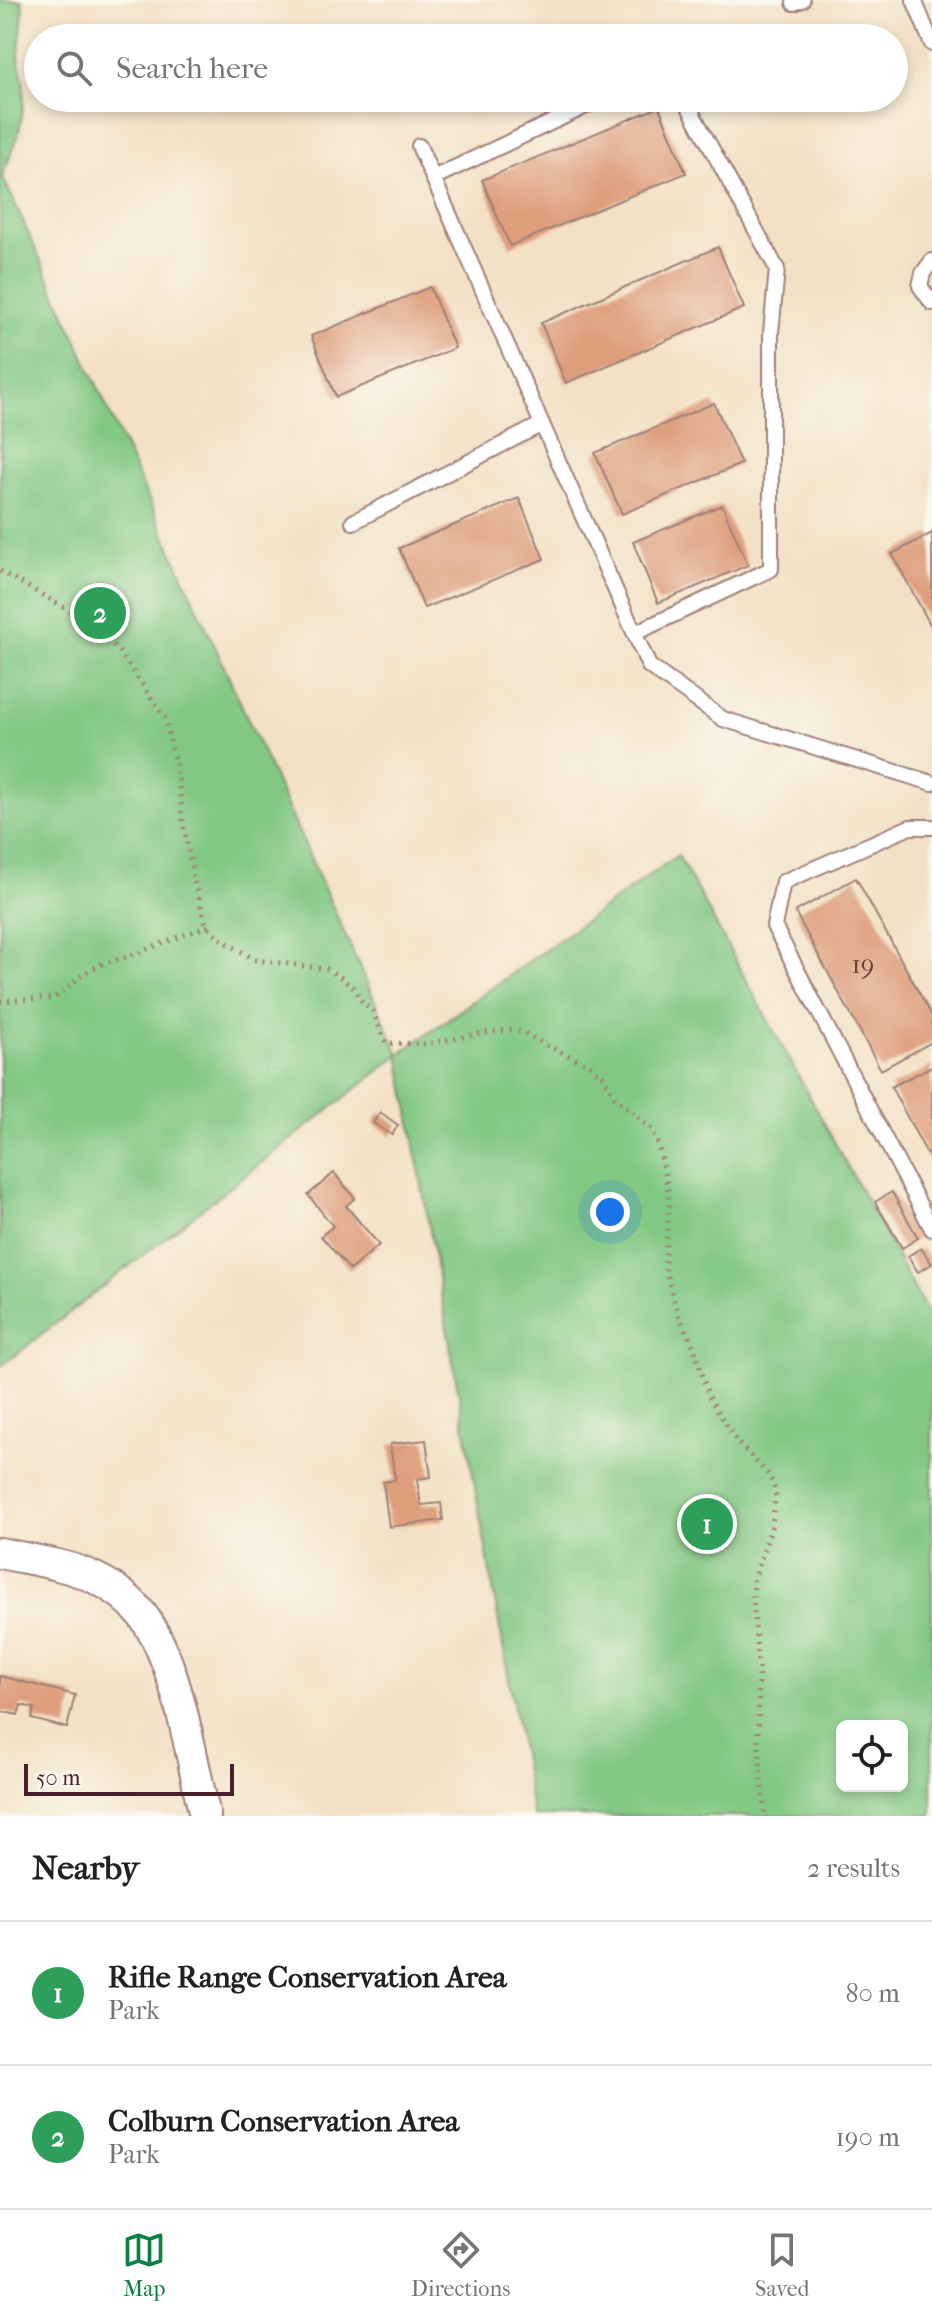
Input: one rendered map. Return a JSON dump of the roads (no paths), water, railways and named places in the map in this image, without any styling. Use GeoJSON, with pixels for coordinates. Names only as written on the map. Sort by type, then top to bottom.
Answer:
{"type":"FeatureCollection","features":[{"type":"Feature","properties":{"kind":"street"},"geometry":{"type":"LineString","coordinates":[[0,1553],[63,1566],[95,1578],[124,1595],[143,1615],[157,1638],[169,1669],[205,1816]]}},
{"type":"Feature","properties":{"kind":"lane"},"geometry":{"type":"LineString","coordinates":[[914,0],[932,44]]}},
{"type":"Feature","properties":{"kind":"lane"},"geometry":{"type":"LineString","coordinates":[[433,178],[573,112]]}},
{"type":"Feature","properties":{"kind":"lane"},"geometry":{"type":"LineString","coordinates":[[635,633],[771,569],[771,333],[777,269],[692,112]]}},
{"type":"Feature","properties":{"kind":"lane"},"geometry":{"type":"LineString","coordinates":[[419,146],[649,666],[723,719],[932,783]]}},
{"type":"Feature","properties":{"kind":"lane"},"geometry":{"type":"LineString","coordinates":[[932,261],[923,273],[920,286],[932,303]]}},
{"type":"Feature","properties":{"kind":"lane"},"geometry":{"type":"LineString","coordinates":[[353,522],[542,424]]}},
{"type":"Feature","properties":{"kind":"lane"},"geometry":{"type":"LineString","coordinates":[[932,827],[910,827],[783,882],[774,926],[932,1229]]}},
{"type":"Feature","properties":{"kind":"place","name":"Colburn Conservation Area"},"geometry":{"type":"Point","coordinates":[100,613]}},
{"type":"Feature","properties":{"kind":"place","name":"Rifle Range Conservation Area"},"geometry":{"type":"Point","coordinates":[707,1524]}}]}
